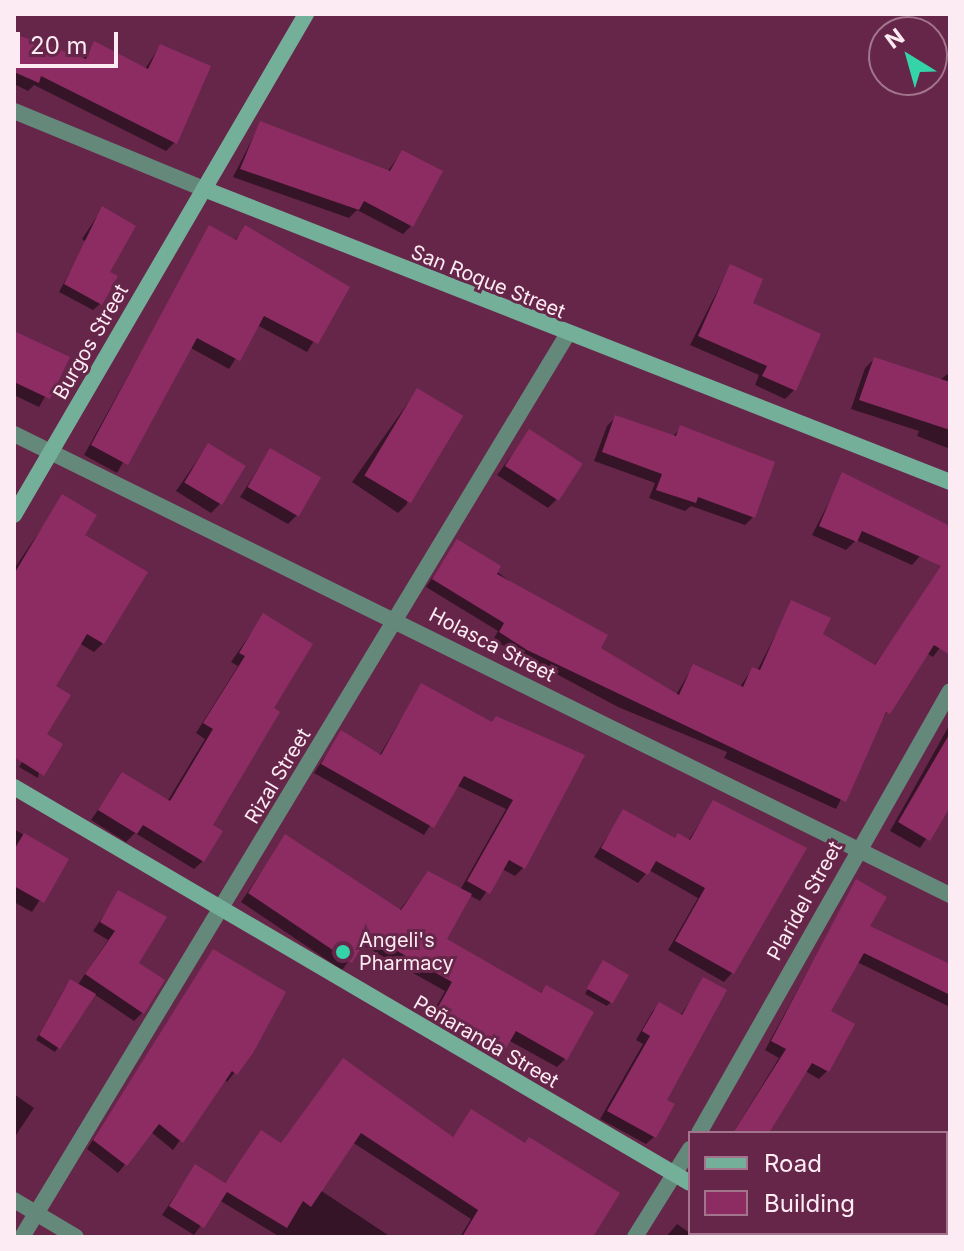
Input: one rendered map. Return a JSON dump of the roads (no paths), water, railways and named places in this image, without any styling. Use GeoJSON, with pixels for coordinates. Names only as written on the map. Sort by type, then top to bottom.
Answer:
{"type":"FeatureCollection","features":[{"type":"Feature","properties":{"kind":"street","name":"Burgos Street"},"geometry":{"type":"LineString","coordinates":[[14,515],[306,14]]}},
{"type":"Feature","properties":{"kind":"street","name":"San Roque Street"},"geometry":{"type":"LineString","coordinates":[[14,111],[567,335],[950,482]]}},
{"type":"Feature","properties":{"kind":"street","name":"Rizal Street"},"geometry":{"type":"LineString","coordinates":[[22,1237],[567,335]]}},
{"type":"Feature","properties":{"kind":"street","name":"Holasca Street"},"geometry":{"type":"LineString","coordinates":[[14,434],[396,618],[856,851],[950,895]]}},
{"type":"Feature","properties":{"kind":"street","name":"Plaridel Street"},"geometry":{"type":"LineString","coordinates":[[700,1131],[856,851],[950,691]]}},
{"type":"Feature","properties":{"kind":"street","name":"Peñaranda Street"},"geometry":{"type":"LineString","coordinates":[[14,787],[220,911],[683,1179]]}},
{"type":"Feature","properties":{"kind":"street"},"geometry":{"type":"LineString","coordinates":[[635,1237],[683,1179],[688,1158]]}},
{"type":"Feature","properties":{"kind":"street"},"geometry":{"type":"LineString","coordinates":[[14,1200],[76,1237]]}},
{"type":"Feature","properties":{"kind":"place","name":"Angeli's Pharmacy"},"geometry":{"type":"Point","coordinates":[343,952]}}]}
